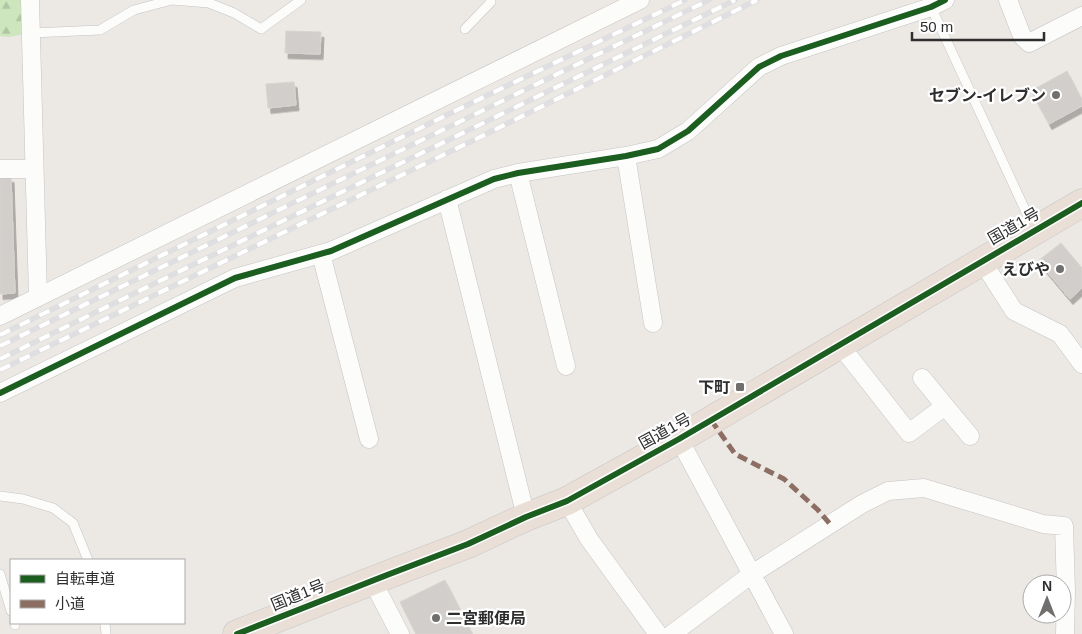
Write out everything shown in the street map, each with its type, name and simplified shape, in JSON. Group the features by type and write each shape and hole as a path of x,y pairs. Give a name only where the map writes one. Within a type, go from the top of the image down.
{"highway":[{"name":"国道1号","path":"241,633 372,580 468,544 567,501 679,439 1082,202"}],"street":[{"path":"30,0 38,297"},
{"path":"0,316 640,0"},
{"path":"1008,0 1022,36 1029,42 1082,16"},
{"path":"0,394 235,278 331,252 494,179 518,173 658,149 688,131 759,67 781,56 938,3"},
{"path":"626,156 653,323"},
{"path":"0,169 34,169"},
{"path":"518,173 566,366"},
{"path":"447,199 526,518"},
{"path":"321,254 369,439"},
{"path":"982,260 1014,312 1060,334 1082,364"},
{"path":"840,345 909,433 945,406"},
{"path":"922,378 970,436"},
{"path":"679,439 784,634"},
{"path":"672,634 752,574 862,504 888,491 924,488 1043,524 1064,526 1074,591 1065,634"},
{"path":"567,501 589,539 658,634"},
{"path":"372,580 400,634"}],"lane":[{"path":"31,33 100,30 134,10 172,0 209,3 234,13 261,29 301,0"},
{"path":"465,29 490,0"},
{"path":"938,3 1035,231"},
{"path":"0,496 23,499 53,508 73,523 88,559"},
{"path":"0,574 10,608"}],"green space":[{"path":"0,0 31,0 31,33 8,37 0,36"}],"building":[{"path":"286,31 321,32 320,54 285,53"},
{"name":"セブン-イレブン","path":"1067,71 1082,100 1082,106 1049,124 1031,91"},
{"path":"294,82 296,105 268,108 266,84"},
{"path":"0,177 11,177 15,293 0,294"},
{"path":"1061,243 1082,268 1082,288 1070,299 1038,261"},
{"name":"二宮郵便局","path":"445,580 472,634 416,634 400,602"}],"railway":[{"path":"0,335 685,0"},
{"path":"0,346 709,0"},
{"path":"0,359 735,0"},
{"path":"0,370 474,140 757,0"}],"marked path":[{"path":"711,420 735,454 784,479 818,510 830,524"}],"cycle path":[{"path":"0,393 235,278 331,251 494,179 518,173 658,149 688,131 759,67 781,56 931,7 945,0"},
{"path":"237,634 468,544 526,517 567,501 679,439 1082,203"}],"place":[{"name":"セブン-イレブン","path":"1056,95"},
{"name":"えびや","path":"1060,269"},
{"name":"下町","path":"740,387"},
{"name":"二宮郵便局","path":"436,618"}]}
